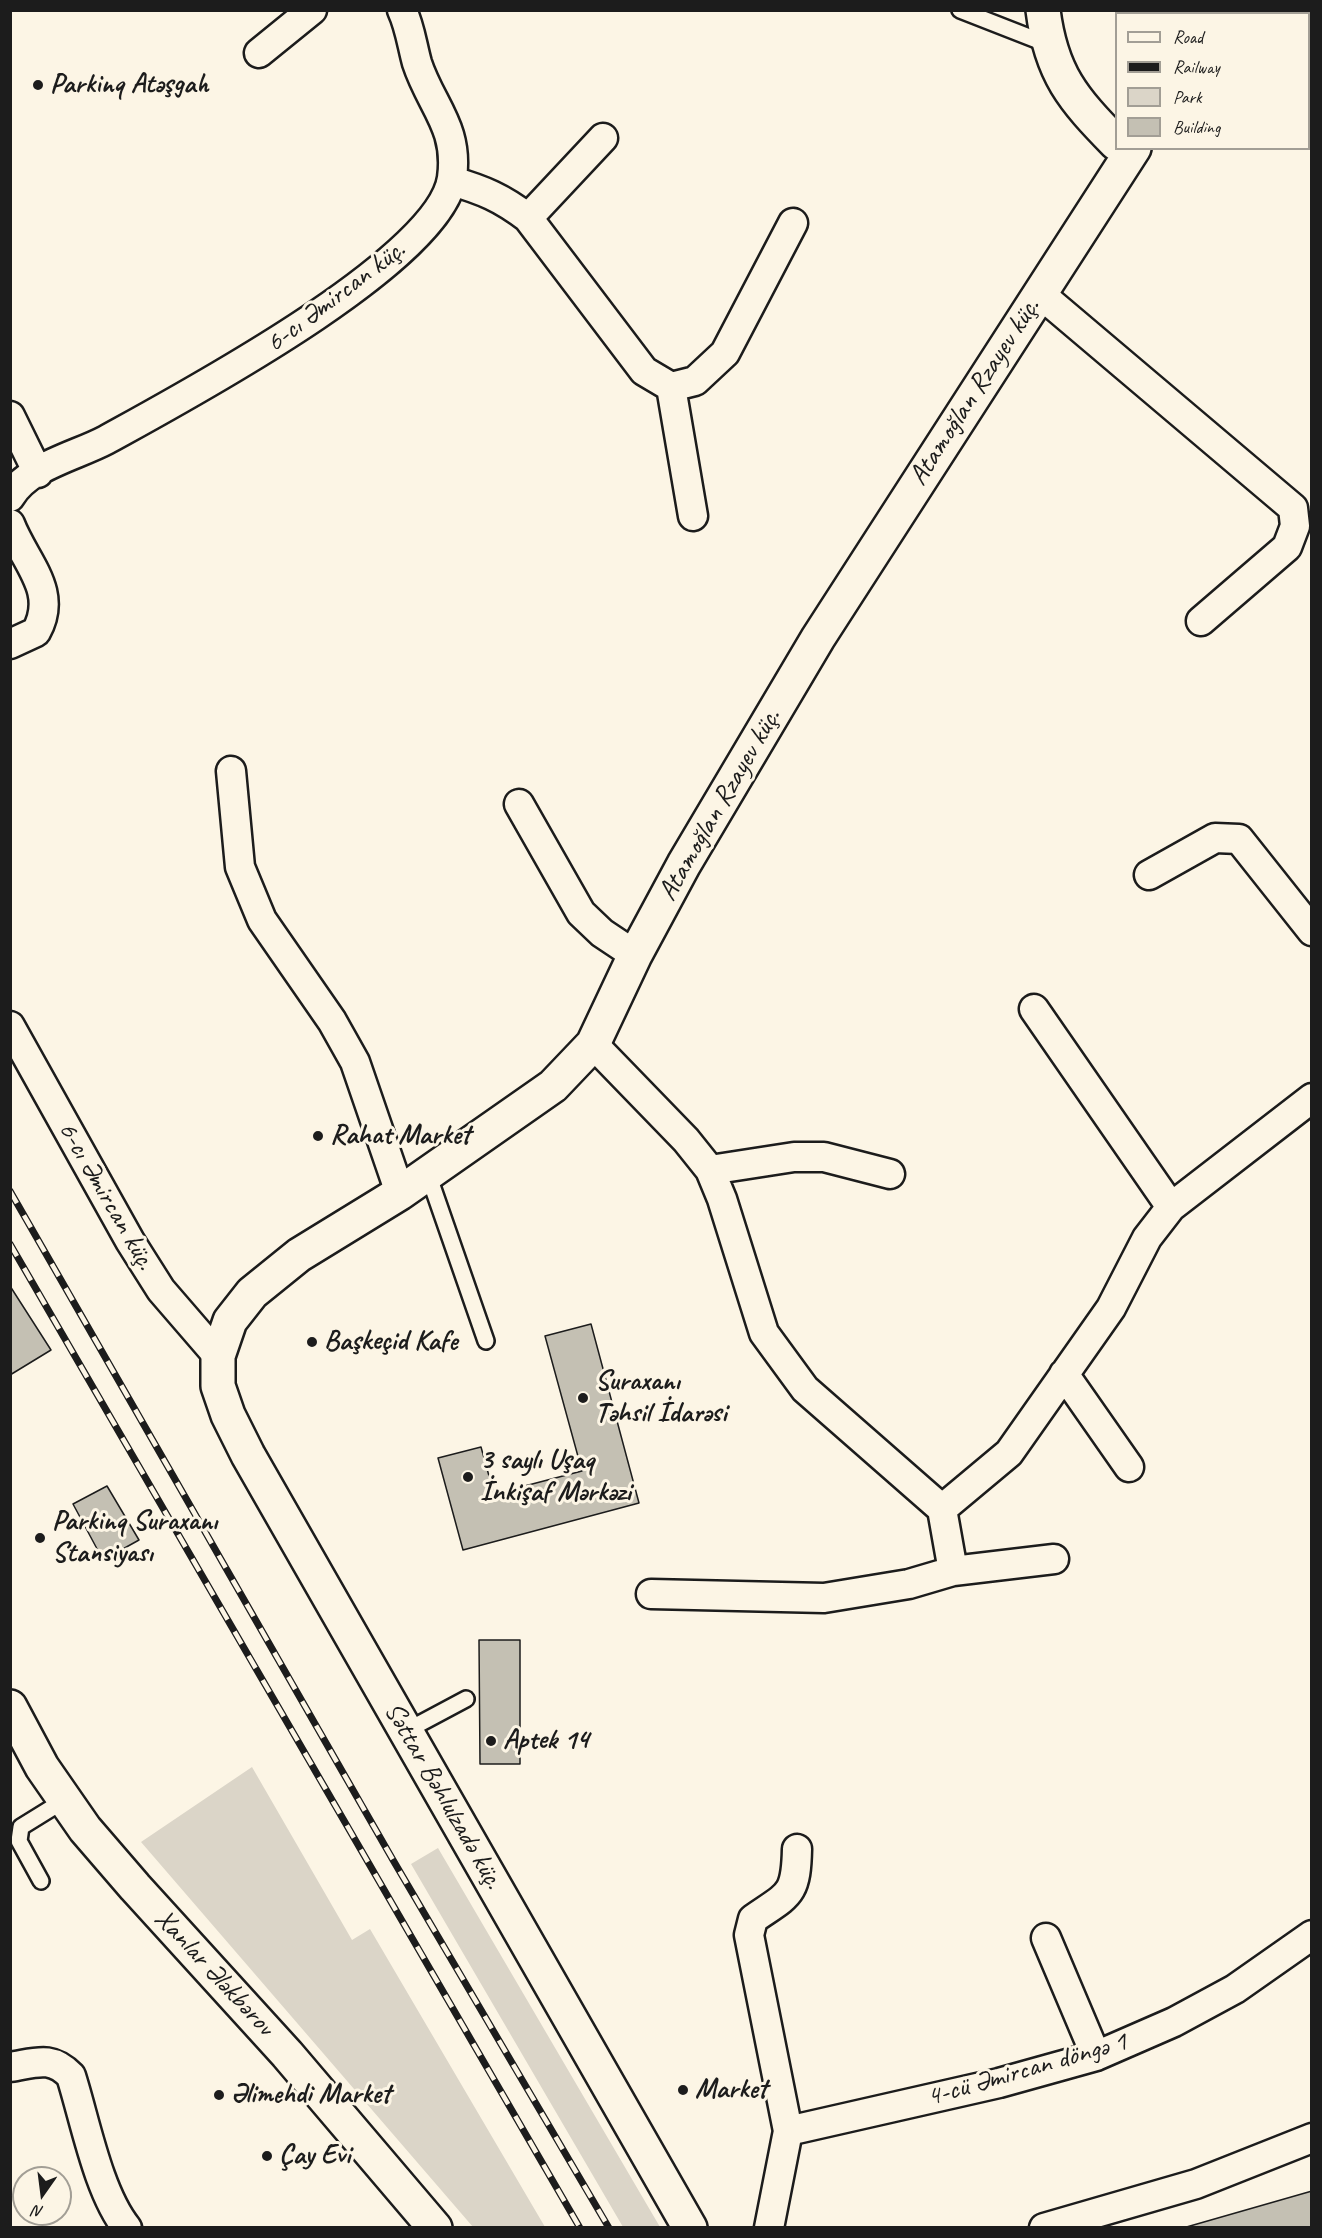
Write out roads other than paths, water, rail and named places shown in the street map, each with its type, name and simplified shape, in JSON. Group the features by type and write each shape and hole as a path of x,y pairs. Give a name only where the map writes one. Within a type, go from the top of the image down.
{"main road":[{"name":"Atamoğlan Rzayev küç.","path":"1043,10 1047,44 1058,69 1081,107 1115,139"},
{"name":"Atamoğlan Rzayev küç.","path":"218,1356 230,1321 252,1293 299,1255 429,1174 553,1086 593,1044 635,955 684,864 818,638 1038,293 1124,150"},
{"name":"Səttar Bəhlulzadə küç.","path":"218,1356 218,1386 228,1415 248,1455 690,2228"},
{"name":"Xanlar Ələkbərov","path":"10,1707 63,1801 135,1887 287,2054 435,2228"}],"street":[{"path":"260,53 312,10"},
{"name":"6-cı Əmircan küç.","path":"11,497 18,486 38,472 103,441 264,352 370,275 418,235 440,206 452,181 453,159 449,128 423,76 402,10"},
{"path":"528,218 603,138"},
{"path":"452,181 483,190 505,200 528,218 644,371 671,387 695,381 725,353 793,223"},
{"path":"1038,293 1241,467 1293,508 1295,526 1287,547 1201,621"},
{"path":"671,387 693,516"},
{"path":"10,416 38,472"},
{"path":"10,524 43,591 46,607 44,618 36,632 10,644"},
{"path":"231,771 240,867 262,920 332,1021 355,1062 400,1193"},
{"path":"519,804 581,913 602,933 635,955"},
{"path":"1149,875 1215,838 1239,839 1311,932"},
{"path":"1034,1009 1171,1207"},
{"name":"6-cı Əmircan küç.","path":"10,1026 130,1241 160,1290 218,1356"},
{"path":"593,1044 686,1140 710,1170 722,1199 764,1334 805,1389 942,1509 953,1571"},
{"path":"942,1509 1009,1453 1110,1308 1147,1238 1171,1207 1311,1098"},
{"path":"710,1170 804,1157 824,1157 890,1174"},
{"path":"1064,1374 1129,1467"},
{"path":"651,1594 824,1598 909,1584 953,1571 1054,1559"},
{"path":"769,2228 788,2131 749,1935 753,1919 791,1892 796,1876 797,1850"},
{"name":"4-cü Əmircan döngə 1","path":"788,2131 999,2083 1096,2056 1174,2022 1235,1989 1311,1935"},
{"path":"1046,1938 1096,2056"},
{"path":"10,2067 45,2061 60,2064 71,2076 107,2194 116,2214 127,2228"},
{"path":"1044,2228 1196,2184 1311,2138"}],"lane":[{"path":"960,10 1047,44"},
{"path":"429,1174 486,1341"},
{"path":"406,1731 466,1699"},
{"path":"41,1881 19,1841 21,1827 63,1801"}],"railway":[{"path":"10,1191 393,1860 609,2228"},
{"path":"10,1244 580,2228"}],"place":[{"name":"Parkinq Atəşgah","path":"38,85"},
{"name":"Rahat Market","path":"318,1136"},
{"name":"Başkeçid Kafe","path":"312,1342"},
{"name":"Suraxanı Təhsil İdarəsi","path":"583,1398"},
{"name":"3 saylı Uşaq İnkişaf Mərkəzi","path":"468,1477"},
{"name":"Parkinq Suraxanı Stansiyası","path":"40,1538"},
{"name":"Aptek 14","path":"491,1741"},
{"name":"Market","path":"683,2090"},
{"name":"Əlimehdi Market","path":"219,2095"},
{"name":"Çay Evi","path":"267,2156"}]}
